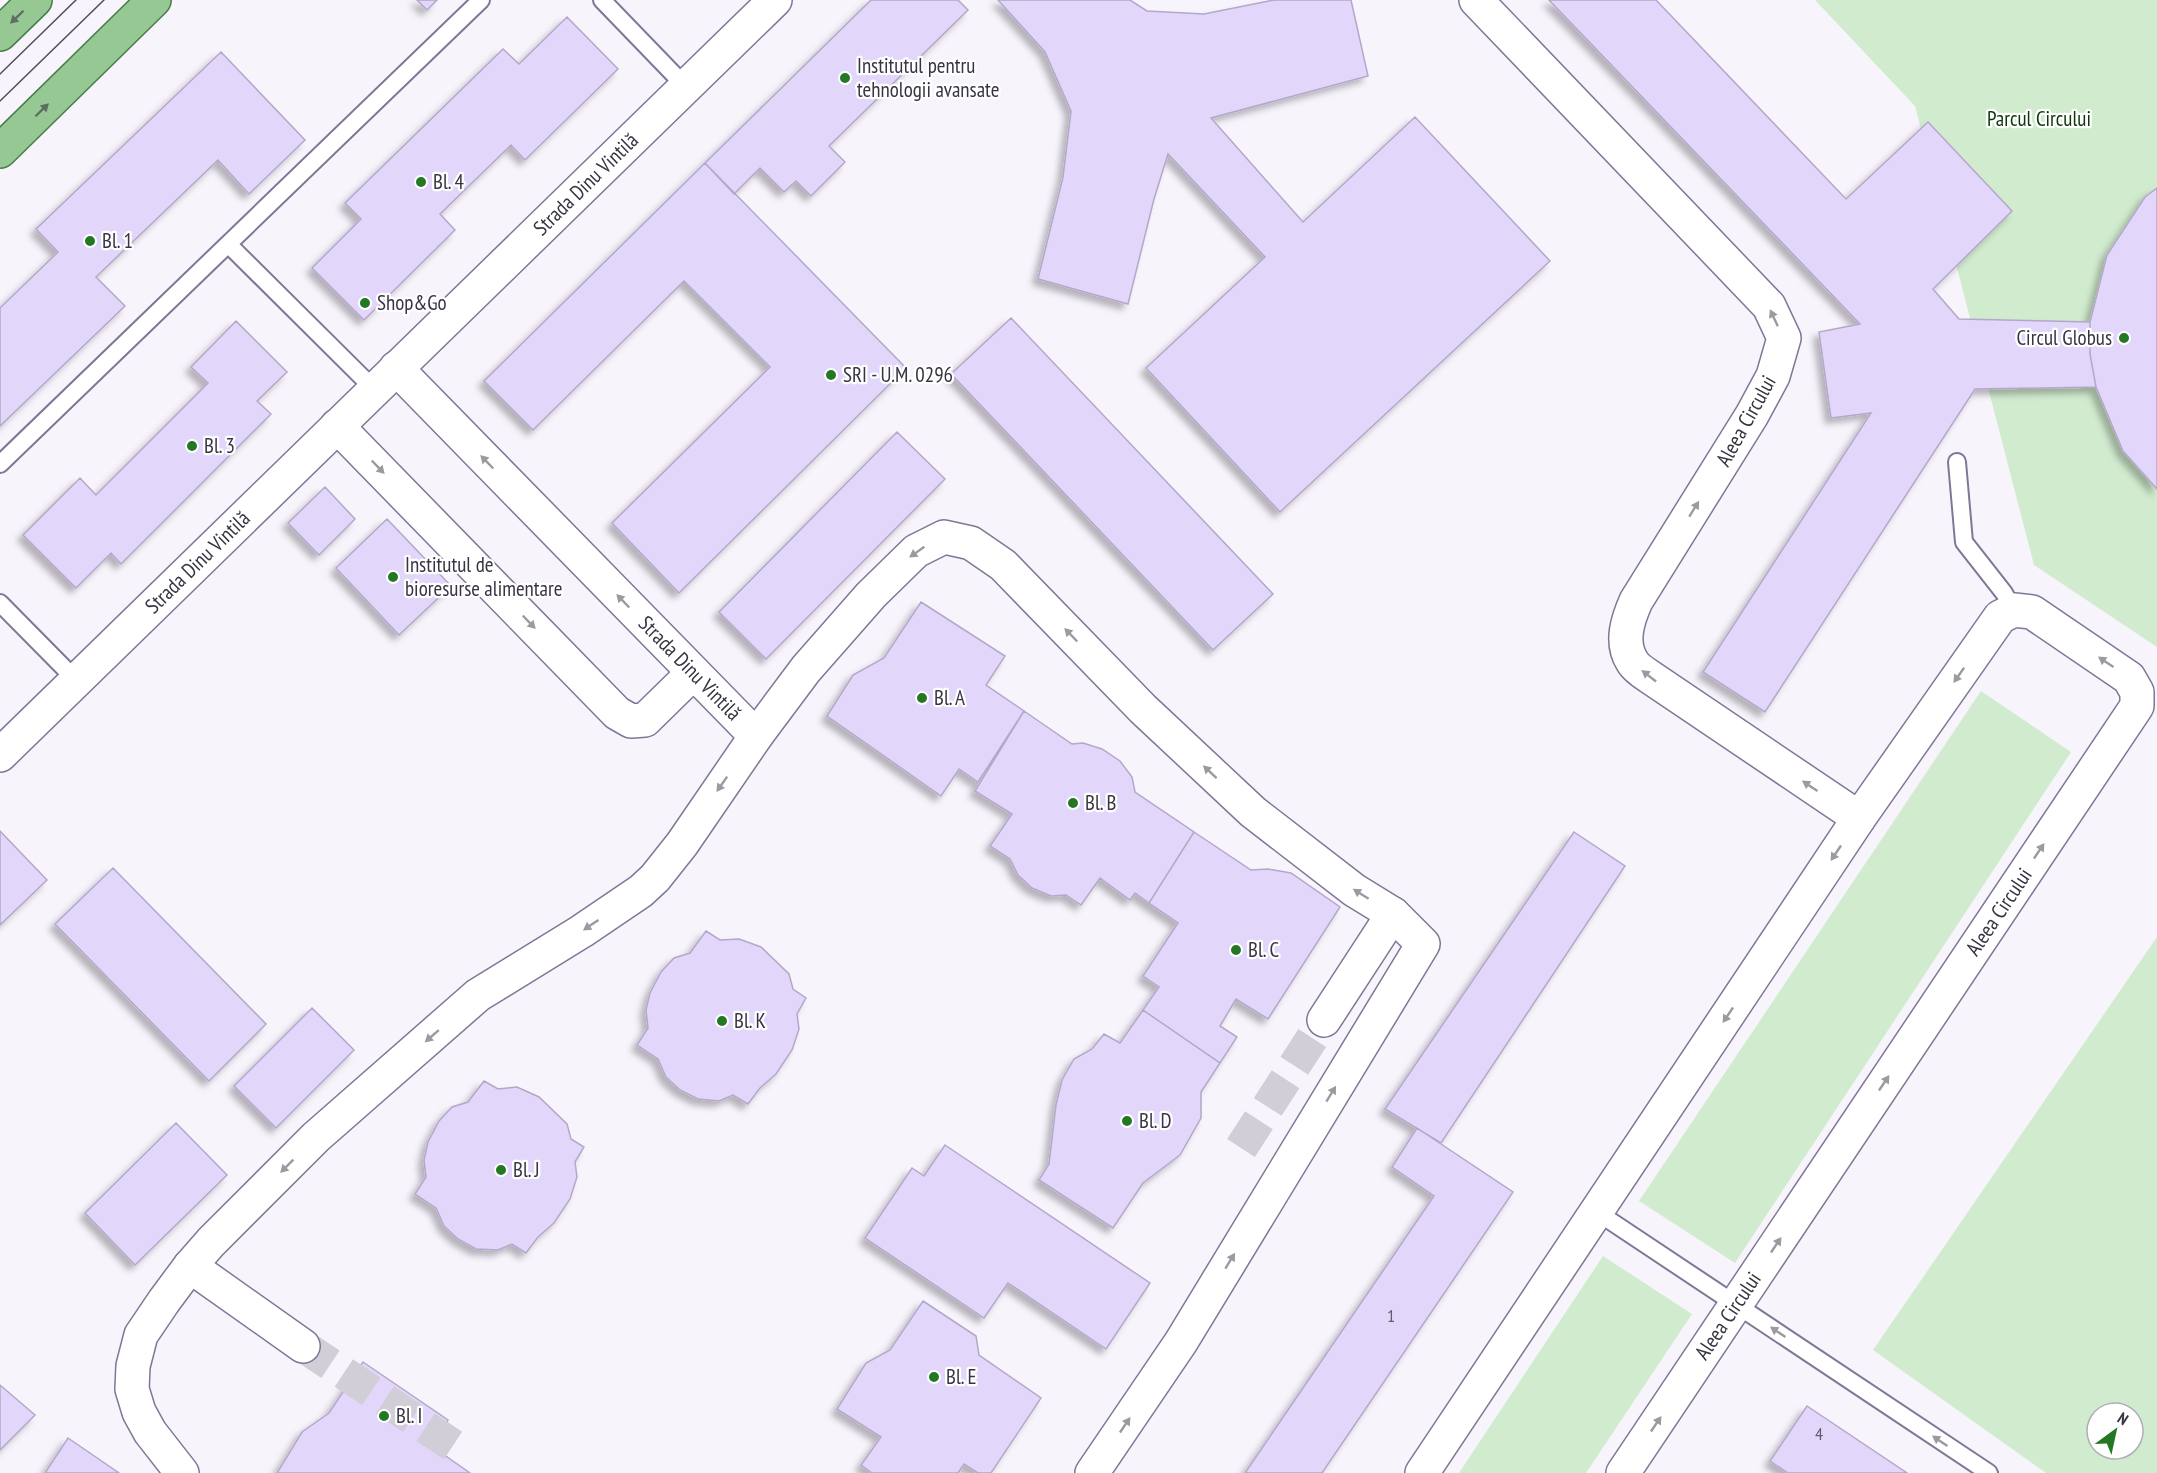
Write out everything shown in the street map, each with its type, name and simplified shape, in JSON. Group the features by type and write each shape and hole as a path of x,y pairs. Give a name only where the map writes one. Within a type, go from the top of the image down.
{"main road":[{"path":"0,34 35,0"},
{"path":"0,151 154,0"}],"street":[{"name":"Strada Dinu Vintilă","path":"0,755 775,0"},
{"name":"Aleea Circului","path":"1476,0 1769,306 1784,338 1773,376 1752,415 1636,601 1627,622 1626,644 1632,662 1650,677 1859,818"},
{"name":"Strada Dinu Vintilă","path":"385,379 756,736"},
{"path":"337,426 617,713 631,721 645,720 693,673"},
{"path":"182,1473 150,1432 132,1389 133,1366 141,1335 190,1266 316,1137 478,995 582,931 655,878 682,844 756,736 806,669 871,595 916,550 944,537 971,543 1003,565 1143,709 1253,812 1354,890 1394,914 1423,944 1181,1342 1092,1473"},
{"name":"Aleea Circului","path":"1623,1473 2137,706 2137,692 2129,678 2032,612 2014,610"},
{"path":"1422,1473 1859,818 2000,617 2014,610"},
{"path":"1323,1020 1394,914"},
{"path":"190,1266 303,1346"}],"lane":[{"path":"0,464 481,0"},
{"path":"602,0 687,88"},
{"path":"228,244 385,379"},
{"path":"1957,462 1964,542 2004,593 2014,610"},
{"path":"0,603 76,680"},
{"path":"1596,1212 1989,1473"}],"green space":[{"name":"Parcul Circului","path":"1815,0 2157,0 2157,647 2034,565 1915,106"},
{"path":"1981,691 2071,752 1735,1263 1639,1201"},
{"path":"2157,937 2157,1473 2046,1473 1873,1350"},
{"path":"1603,1256 1692,1314 1586,1473 1459,1473"}],"building":[{"path":"417,0 437,0 427,10"},
{"name":"Institutul pentru tehnologii avansate","path":"871,0 958,0 968,10 829,146 845,162 811,196 796,181 784,192 760,168 734,194 705,163"},
{"path":"998,0 1130,0 1147,11 1204,14 1274,0 1351,0 1368,76 1211,118 1303,222 1415,117 1550,261 1280,512 1146,368 1265,257 1168,154 1154,199 1128,304 1038,279 1063,177 1071,111 1045,52"},
{"path":"1549,0 1656,0 1846,199 1928,122 2012,211 1933,289 1959,319 2090,322 2090,354 2096,387 1975,389 1765,712 1703,672 1871,413 1831,418 1819,332 1860,324"},
{"name":"Bl. 4","path":"567,17 618,69 525,160 511,145 440,214 455,230 364,320 312,268 361,219 345,203 503,49 519,64"},
{"name":"Bl. 1","path":"221,52 305,140 249,194 218,160 96,277 125,306 0,426 0,308 58,252 36,229"},
{"name":"SRI - U.M. 0296","path":"705,163 906,368 679,593 612,523 770,367 684,281 533,430 484,381"},
{"name":"Circul Globus","path":"2157,188 2157,489 2123,451 2096,387 2090,354 2090,322 2107,255 2145,197"},
{"path":"1011,318 1273,594 1213,650 951,374"},
{"name":"Bl. 3","path":"236,321 287,372 257,401 271,414 121,564 111,553 76,588 23,535 80,478 96,495 208,383 191,367"},
{"path":"897,432 945,479 766,659 719,612"},
{"path":"325,487 355,519 319,555 288,523"},
{"name":"Institutul de bioresurse alimentare","path":"387,519 451,586 399,635 336,568"},
{"name":"Bl. A","path":"921,602 1005,656 986,685 1024,711 978,782 959,769 941,796 827,716 853,675 884,658"},
{"name":"Bl. B","path":"1024,711 1072,744 1083,743 1102,749 1120,761 1132,777 1135,792 1194,832 1149,903 1135,893 1130,900 1100,878 1081,905 1066,895 1051,896 1032,888 1018,875 1010,859 990,846 1012,814 975,791"},
{"path":"0,831 47,880 0,925"},
{"name":"Bl. C","path":"1194,832 1251,870 1268,869 1291,873 1340,907 1268,1019 1236,999 1220,1026 1237,1037 1220,1063 1143,1010 1159,987 1143,976 1178,923 1149,903"},
{"path":"1574,832 1625,866 1441,1143 1385,1109"},
{"path":"113,868 266,1024 209,1081 55,924"},
{"name":"Bl. K","path":"706,931 720,940 739,939 761,947 789,974 793,989 806,998 797,1014 799,1029 792,1050 776,1074 760,1088 748,1104 733,1095 719,1101 698,1099 680,1090 666,1077 658,1059 637,1045 648,1028 646,1010 650,993 661,972 674,958 690,953"},
{"path":"312,1008 354,1050 276,1128 234,1086"},
{"name":"Bl. D","path":"1143,1010 1220,1063 1201,1092 1201,1118 1180,1155 1143,1183 1113,1228 1039,1180 1049,1164 1056,1105 1062,1080 1074,1059 1092,1049 1104,1034 1120,1043"},
{"name":"Bl. J","path":"484,1081 498,1089 517,1087 539,1097 567,1124 571,1139 584,1147 575,1162 577,1177 570,1199 554,1223 538,1237 526,1253 512,1244 498,1250 476,1249 458,1239 444,1226 436,1208 415,1194 426,1177 424,1160 428,1142 439,1121 452,1107 468,1102"},
{"path":"176,1123 227,1175 135,1265 85,1213"},
{"path":"1417,1128 1513,1192 1322,1473 1245,1473 1434,1196 1392,1167"},
{"path":"945,1145 1150,1283 1106,1349 1008,1283 984,1318 865,1238 912,1168 924,1176"},
{"name":"Bl. E","path":"923,1301 976,1336 979,1355 1041,1398 991,1473 978,1473 964,1464 958,1473 872,1473 861,1465 881,1437 837,1409 866,1363 890,1350"},
{"name":"Bl. I","path":"363,1362 448,1420 433,1447 470,1473 277,1473 302,1432 329,1413"},
{"path":"0,1385 35,1415 0,1450"},
{"path":"1807,1406 1907,1473 1788,1473 1770,1461"},
{"path":"68,1438 119,1473 45,1473"}],"tunnel":[{"path":"1241,1148 1324,1020"},
{"path":"303,1346 460,1450"}],"tram line":[{"path":"0,74 76,0"},
{"path":"0,101 104,0"}],"place":[{"name":"Institutul pentru tehnologii avansate","path":"845,78"},
{"name":"Bl. 4","path":"421,182"},
{"name":"Bl. 1","path":"90,241"},
{"name":"Shop&Go","path":"365,303"},
{"name":"Circul Globus","path":"2124,338"},
{"name":"SRI - U.M. 0296","path":"831,375"},
{"name":"Bl. 3","path":"192,446"},
{"name":"Institutul de bioresurse alimentare","path":"393,577"},
{"name":"Bl. A","path":"922,698"},
{"name":"Bl. B","path":"1073,803"},
{"name":"Bl. C","path":"1236,950"},
{"name":"Bl. K","path":"722,1021"},
{"name":"Bl. D","path":"1127,1121"},
{"name":"Bl. J","path":"501,1170"},
{"name":"Bl. E","path":"934,1377"},
{"name":"Bl. I","path":"384,1416"}]}
